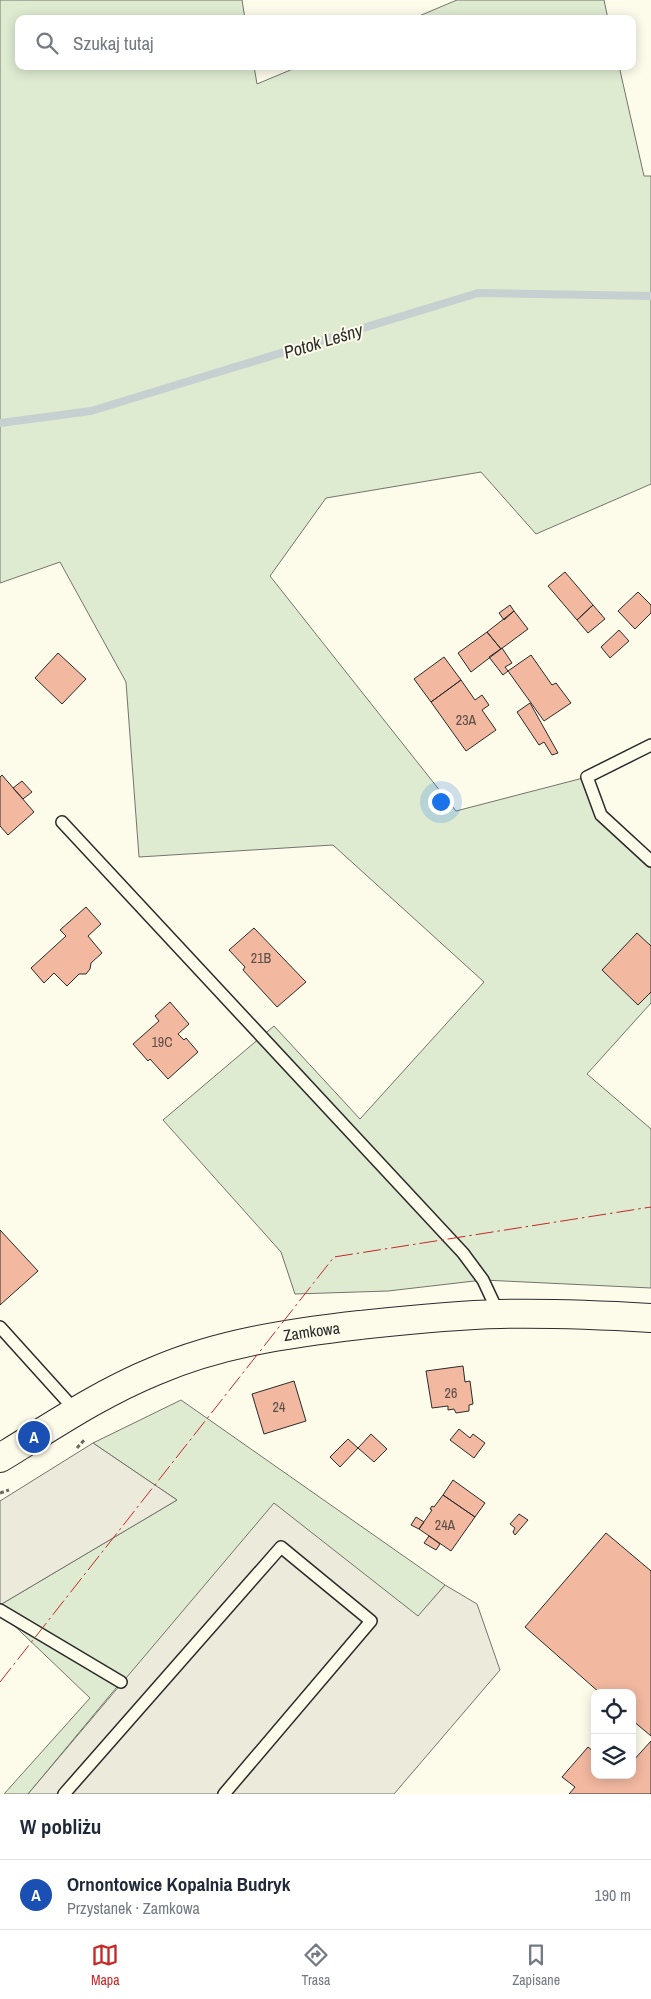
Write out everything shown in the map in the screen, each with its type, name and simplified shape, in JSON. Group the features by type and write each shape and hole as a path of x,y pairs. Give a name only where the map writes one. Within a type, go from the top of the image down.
{"street":[{"name":"Zamkowa","path":"0,1458 76,1410 156,1370 228,1346 294,1333 499,1314 570,1314 651,1318"}],"lane":[{"path":"651,745 587,778 601,815 651,861"},
{"path":"62,822 464,1253 483,1280 499,1314"},
{"path":"0,1327 76,1410"},
{"path":"64,1794 281,1547 371,1622 224,1794"},
{"path":"0,1610 121,1682"}],"path":[{"path":"77,1448 91,1434"},
{"path":"0,1493 9,1490"}],"green space":[{"path":"0,0 242,0 244,15 15,15 15,70 255,70 257,84 290,70 620,70 644,176 651,176 651,484 536,534 481,472 326,498 270,576 456,811 587,777 601,815 651,854 651,1003 587,1074 651,1129 651,1288 483,1280 388,1291 295,1294 281,1252 163,1120 274,1026 360,1119 484,982 333,845 139,857 126,682 60,562 0,583"},
{"path":"457,0 604,0 607,15 421,15"},
{"path":"181,1400 445,1585 418,1617 121,1682 28,1794 4,1794 90,1698 0,1612 0,1605 177,1500 93,1443"}],"shaded area":[{"path":"93,1443 177,1500 0,1605 0,1501"},
{"path":"274,1503 418,1616 445,1585 477,1604 500,1670 394,1794 28,1794"}],"building":[{"path":"565,572 593,605 577,620 548,586"},
{"path":"638,592 651,605 651,613 635,629 618,611"},
{"path":"510,605 514,611 504,620 499,613"},
{"path":"593,605 605,619 588,633 577,620"},
{"path":"514,611 528,629 501,649 487,632"},
{"path":"619,630 629,641 610,658 601,647"},
{"path":"487,632 501,649 471,672 458,653"},
{"path":"502,648 512,663 505,667 508,671 503,675 489,657"},
{"path":"58,653 86,679 62,704 35,678"},
{"path":"531,655 552,685 556,683 571,703 544,721 508,671"},
{"path":"444,657 461,680 431,702 414,679"},
{"path":"461,680 475,700 482,695 489,705 482,710 496,730 466,751 431,702"},
{"path":"530,703 558,753 552,755 544,742 539,745 517,712"},
{"path":"2,775 34,812 8,835 0,826 0,777"},
{"path":"22,781 32,792 23,799 13,788"},
{"path":"86,907 101,924 88,936 102,953 91,963 90,969 86,974 79,974 67,986 54,973 44,983 31,968 66,936 60,930"},
{"path":"254,928 306,982 277,1007 243,970 245,967 229,950"},
{"path":"637,933 651,946 651,992 638,1005 602,970"},
{"path":"170,1002 189,1024 178,1034 184,1040 186,1038 198,1052 168,1079 133,1044 159,1021 155,1016"},
{"path":"0,1230 38,1271 0,1305"},
{"path":"463,1366 465,1382 470,1381 473,1404 469,1405 469,1411 456,1413 454,1409 448,1410 448,1406 432,1408 426,1371"},
{"path":"294,1381 306,1421 264,1434 252,1394"},
{"path":"459,1429 470,1438 473,1434 485,1443 474,1458 450,1440"},
{"path":"371,1434 387,1449 374,1462 358,1448"},
{"path":"348,1439 358,1448 340,1467 330,1457"},
{"path":"453,1480 485,1503 475,1517 443,1495"},
{"path":"443,1495 475,1517 451,1551 419,1529 432,1510 430,1509 432,1506 434,1507"},
{"path":"519,1514 528,1520 515,1535 513,1532 515,1528 510,1524"},
{"path":"416,1517 424,1522 419,1529 411,1525"},
{"path":"606,1533 651,1571 651,1736 636,1723 636,1689 595,1689 525,1627"},
{"path":"429,1536 440,1544 436,1550 424,1543"},
{"path":"651,1741 651,1794 569,1794 575,1787 562,1777 588,1747 591,1750 591,1779 636,1779 636,1758"}],"waterway":[{"name":"Potok Leśny","path":"0,423 91,411 478,293 651,296"}],"power":[{"path":"0,1682 334,1257 651,1207"}],"place":[{"name":"Ornontowice Kopalnia Budryk","path":"34,1437"}]}
